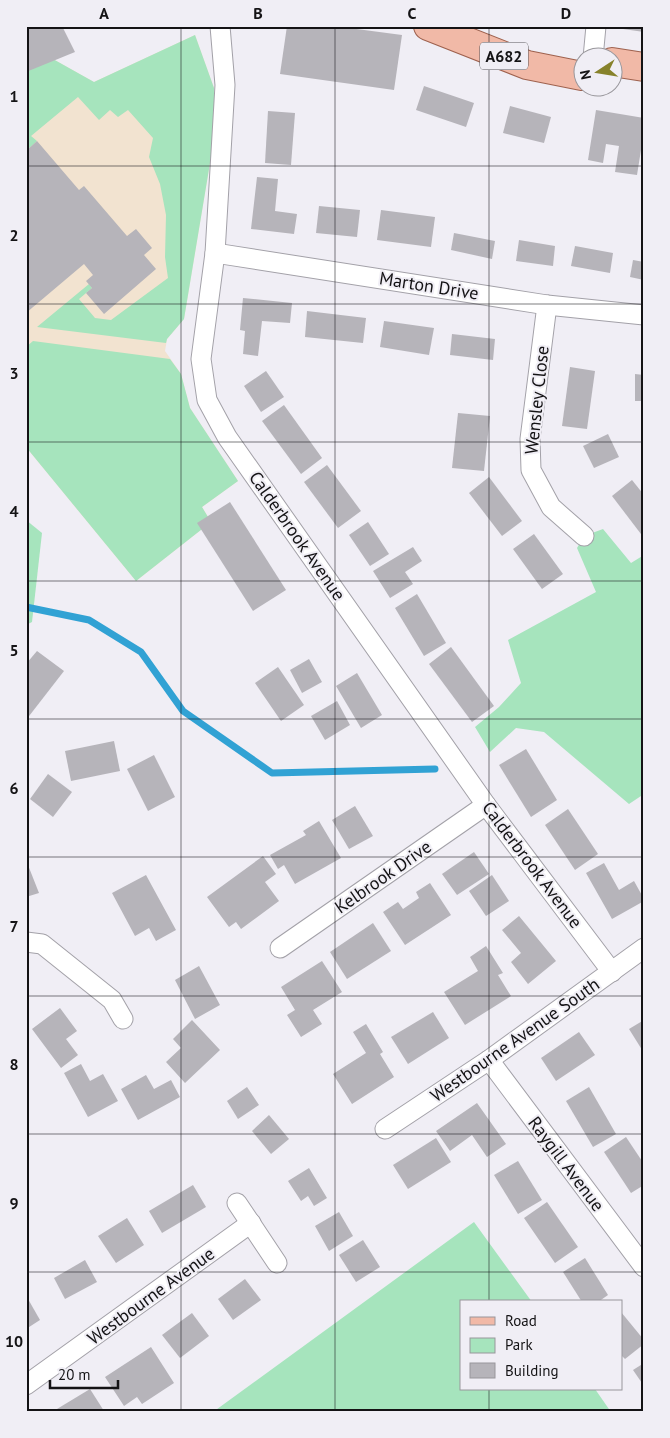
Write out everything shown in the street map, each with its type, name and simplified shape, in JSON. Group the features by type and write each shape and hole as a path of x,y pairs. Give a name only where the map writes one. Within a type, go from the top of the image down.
{"main road":[{"name":"A682","path":"428,26 527,65 572,74"},
{"name":"A682","path":"475,26 537,50 572,56"},
{"path":"622,64 644,67"},
{"path":"622,83 644,86"}],"street":[{"name":"Calderbrook Avenue","path":"220,26 226,84 215,253 201,359 207,400 227,437 486,805 612,972"},
{"path":"594,48 596,26"},
{"name":"Marton Drive","path":"215,253 547,305 644,316"},
{"name":"Wensley Close","path":"547,305 530,439 530,470 551,507 584,536"},
{"name":"Kelbrook Drive","path":"280,948 486,805"},
{"path":"26,942 42,944 112,1000 123,1019"},
{"name":"Westbourne Avenue South","path":"385,1130 489,1060 644,948"},
{"name":"Raygill Avenue","path":"489,1060 644,1267"},
{"path":"237,1203 277,1262"},
{"name":"Westbourne Avenue","path":"26,1385 251,1223"}],"shaded area":[{"path":"195,35 214,88 214,139 184,319 167,339 165,351 181,374 190,408 238,481 202,507 211,522 136,581 26,447 26,70 44,54 94,82"}],"green space":[{"path":"195,35 214,88 214,139 184,319 167,339 166,343 37,327 89,284 92,288 79,299 95,318 111,320 168,278 165,257 166,215 160,184 149,157 153,138 128,110 118,117 110,110 99,120 78,97 31,136 37,141 26,151 26,70 44,54 94,82"},
{"path":"33,341 170,359 181,374 190,408 238,481 202,507 211,522 136,581 26,447 26,347"},
{"path":"26,520 42,533 32,622 26,625"},
{"path":"603,529 631,563 644,555 644,794 629,804 544,732 516,728 490,752 475,727 499,707 521,683 508,640 596,592 577,548 584,536"},
{"path":"474,1222 531,1300 460,1300 460,1390 596,1390 611,1412 213,1412"}],"building":[{"path":"32,26 62,26 75,52 26,72 26,29"},
{"path":"287,26 334,26 402,35 394,90 280,74"},
{"path":"616,26 644,26 644,32 616,28"},
{"path":"424,86 474,103 466,127 416,110"},
{"path":"510,106 551,117 544,143 503,133"},
{"path":"596,110 644,118 644,151 641,150 637,175 615,172 619,146 606,144 603,163 588,160"},
{"path":"268,111 295,113 291,165 265,163"},
{"path":"37,141 79,190 84,186 127,236 136,229 152,248 144,255 156,269 104,314 86,293 92,288 86,281 93,275 84,264 26,313 26,151"},
{"path":"257,177 278,179 275,211 297,214 294,234 251,229"},
{"path":"319,206 360,210 357,237 316,233"},
{"path":"381,210 435,217 431,247 377,240"},
{"path":"454,233 495,241 492,259 451,250"},
{"path":"519,240 555,246 553,266 516,261"},
{"path":"575,246 613,253 610,273 571,266"},
{"path":"633,260 644,262 644,280 630,277"},
{"path":"243,298 292,303 290,323 262,321 258,356 243,354 245,331 240,330"},
{"path":"307,311 366,318 363,343 305,337"},
{"path":"384,321 434,328 429,355 380,347"},
{"path":"452,334 495,339 493,360 450,355"},
{"path":"570,367 595,371 587,429 562,426"},
{"path":"266,371 284,397 261,412 244,386"},
{"path":"635,374 644,375 644,401 635,401"},
{"path":"284,405 322,458 301,474 262,421"},
{"path":"458,413 490,416 484,471 452,468"},
{"path":"608,434 619,457 594,468 583,446"},
{"path":"327,465 361,511 338,528 304,482"},
{"path":"489,477 522,521 502,536 469,493"},
{"path":"632,480 644,495 644,538 612,496"},
{"path":"230,502 286,590 253,611 197,523"},
{"path":"368,522 389,554 370,566 349,535"},
{"path":"534,534 563,574 542,589 513,549"},
{"path":"413,547 422,561 405,572 413,584 390,598 373,571"},
{"path":"417,594 446,643 424,656 395,608"},
{"path":"451,647 494,706 472,722 429,664"},
{"path":"37,651 64,671 26,720 26,664"},
{"path":"309,659 322,682 302,693 290,670"},
{"path":"278,667 304,705 281,721 255,683"},
{"path":"357,673 382,715 361,728 336,686"},
{"path":"337,701 350,725 325,740 311,716"},
{"path":"114,741 120,771 71,781 65,751"},
{"path":"526,749 557,800 531,817 499,765"},
{"path":"154,755 175,797 148,811 127,769"},
{"path":"48,774 72,792 53,817 30,799"},
{"path":"355,806 373,836 349,849 332,820"},
{"path":"568,809 598,854 575,870 545,825"},
{"path":"319,821 341,858 295,884 284,865 278,869 270,855 306,835 303,831"},
{"path":"474,852 489,874 457,895 442,874"},
{"path":"263,856 276,874 265,882 279,901 241,929 236,922 229,927 207,897"},
{"path":"26,860 39,893 26,897"},
{"path":"604,863 619,890 634,881 644,899 644,901 612,919 586,873"},
{"path":"146,875 176,930 156,941 149,928 135,936 112,893"},
{"path":"492,875 509,901 486,916 469,891"},
{"path":"430,883 451,915 405,945 383,912 398,902 403,909 419,898 416,892"},
{"path":"519,916 556,961 528,984 511,962 521,953 502,930"},
{"path":"373,923 391,951 347,979 330,952"},
{"path":"486,946 503,973 498,975 511,996 465,1025 444,992 478,971 470,957"},
{"path":"322,961 342,992 313,1010 322,1024 301,1037 287,1015 295,1010 281,987"},
{"path":"199,966 220,1005 195,1019 175,980"},
{"path":"60,1008 77,1031 66,1039 78,1055 61,1068 32,1029"},
{"path":"433,1012 449,1038 408,1064 391,1037"},
{"path":"192,1020 220,1050 185,1083 166,1062 181,1048 173,1039"},
{"path":"644,1020 644,1053 629,1029"},
{"path":"366,1024 383,1052 380,1054 394,1077 352,1104 333,1074 366,1053 353,1032"},
{"path":"579,1032 595,1055 556,1081 541,1058"},
{"path":"81,1064 90,1081 103,1074 118,1101 88,1117 64,1073"},
{"path":"146,1075 154,1089 171,1080 180,1097 138,1120 121,1089"},
{"path":"247,1087 259,1105 238,1119 227,1101"},
{"path":"589,1087 616,1134 593,1147 566,1101"},
{"path":"477,1103 506,1144 487,1157 472,1135 450,1151 436,1131"},
{"path":"269,1115 289,1139 271,1154 252,1131"},
{"path":"626,1137 644,1164 644,1185 631,1193 604,1152"},
{"path":"436,1138 451,1162 408,1189 393,1165"},
{"path":"518,1161 542,1200 518,1214 494,1175"},
{"path":"309,1168 327,1198 314,1206 308,1196 301,1201 288,1181"},
{"path":"193,1185 206,1207 162,1233 149,1211"},
{"path":"547,1202 578,1247 555,1263 524,1218"},
{"path":"339,1212 353,1236 329,1251 315,1226"},
{"path":"127,1218 144,1245 116,1263 98,1236"},
{"path":"363,1240 380,1267 356,1282 339,1255"},
{"path":"585,1258 608,1295 601,1300 581,1300 563,1272"},
{"path":"85,1260 97,1282 65,1299 54,1278"},
{"path":"245,1279 261,1300 233,1320 218,1299"},
{"path":"28,1299 40,1320 26,1329 26,1300"},
{"path":"192,1313 209,1336 180,1358 162,1335"},
{"path":"622,1313 644,1340 644,1344 625,1359 622,1356"},
{"path":"151,1347 174,1383 142,1404 137,1397 124,1406 105,1377"},
{"path":"644,1363 644,1386 633,1370"},
{"path":"90,1389 104,1411 52,1412"}],"waterway":[{"path":"26,607 89,620 141,652 183,711 272,773 435,769"}]}
